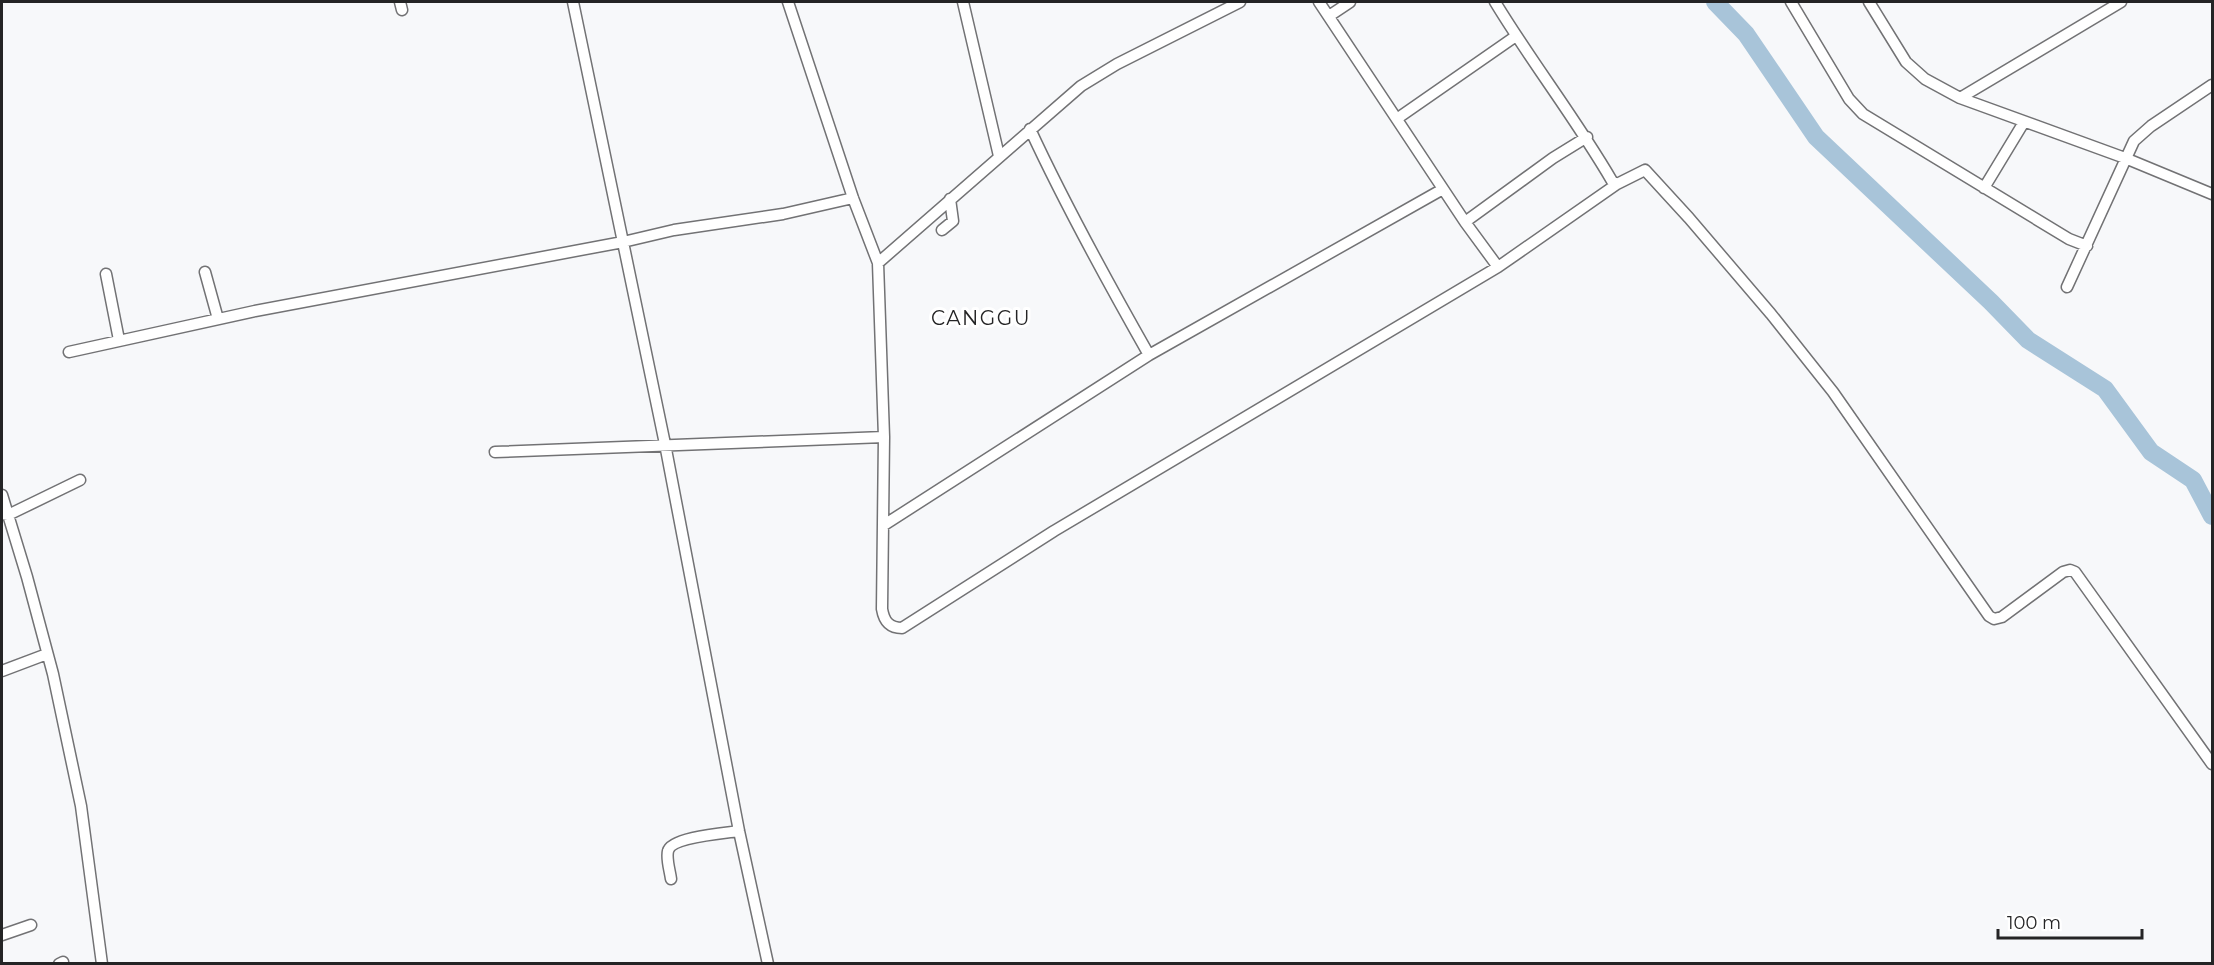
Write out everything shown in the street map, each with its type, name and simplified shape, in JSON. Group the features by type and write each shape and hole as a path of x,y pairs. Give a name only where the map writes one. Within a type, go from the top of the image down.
{"street":[{"path":"573,2 665,444 739,831 768,963"},
{"path":"788,2 853,198 878,263 884,437 882,609 884,618 890,627 902,628 1064,525 1498,267 1617,184 1645,170 1689,218 1833,392 1989,616 1994,619 2002,617 2063,572 2070,570 2075,572 2212,764"},
{"path":"963,2 999,156"},
{"path":"878,263 1081,86 1108,69 1240,2"},
{"path":"1319,2 1465,222 1498,267"},
{"path":"1329,16 1350,2"},
{"path":"1495,2 1587,137 1612,181 1617,184"},
{"path":"1791,2 1849,99 1863,114 2069,239 2087,246"},
{"path":"1871,2 1906,62 1925,79 1960,98 2125,158 2212,194"},
{"path":"1960,98 2121,2"},
{"path":"1398,118 1516,36"},
{"path":"2067,287 2134,141 2142,133 2212,86"},
{"path":"1984,188 2024,122"},
{"path":"1030,129 1049,172 1102,273 1149,355"},
{"path":"1465,222 1553,158 1587,137"},
{"path":"884,525 1149,355 1443,189"},
{"path":"69,352 411,280 623,242 674,230 783,214 853,198"},
{"path":"942,230 953,220 950,199"},
{"path":"205,272 218,319"},
{"path":"106,274 119,340"},
{"path":"495,452 884,437"},
{"path":"5,515 80,480"},
{"path":"2,495 5,515 47,654 85,825 102,963"},
{"path":"2,671 47,654"},
{"path":"671,879 668,853 673,844 682,840 739,831"},
{"path":"2,935 31,925"}],"waterway":[{"path":"1715,2 1746,34 1816,137 1991,302 2028,340 2105,389 2151,452 2193,480 2212,516"}],"district":[{"name":"CANGGU","path":"981,318"}]}
